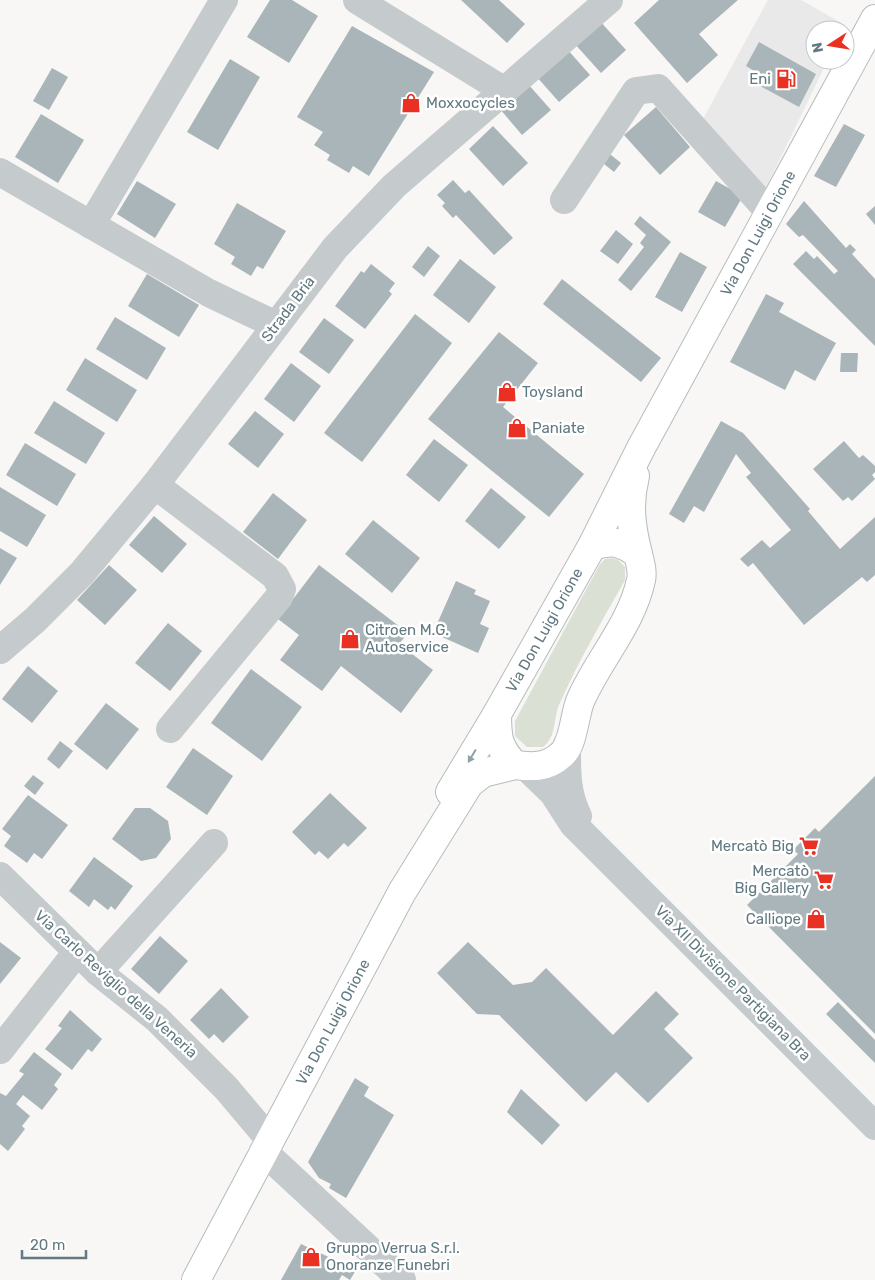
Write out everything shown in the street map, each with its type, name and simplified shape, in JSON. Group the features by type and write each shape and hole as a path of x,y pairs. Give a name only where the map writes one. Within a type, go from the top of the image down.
{"main road":[{"name":"Via Don Luigi Orione","path":"402,892 434,819 497,714 592,546 642,448 875,18"},
{"name":"Via Don Luigi Orione","path":"196,1280 402,892 469,784 483,773 520,766 535,767 550,763 563,754 572,732 575,711 586,687 628,616 641,579 638,554 630,521 630,496 642,448"},
{"path":"592,546 608,542 623,543 638,554"},
{"name":"Via Don Luigi Orione","path":"497,714 497,739 507,757 520,766"}],"street":[{"path":"91,225 224,0"},
{"path":"357,0 505,91"},
{"name":"Strada Bria","path":"0,650 35,620 82,573 156,485 335,248 394,186 609,0"},
{"path":"564,200 636,91 658,88 770,213"},
{"path":"0,172 209,293 276,325"},
{"path":"156,485 275,576 282,589 279,597 170,729"},
{"name":"Via XII Divisione Partigiana Bra","path":"568,744 570,798 591,842"},
{"name":"Via XII Divisione Partigiana Bra","path":"520,766 545,783 573,824 875,1126"},
{"path":"98,972 214,843"},
{"name":"Via Carlo Reviglio della Veneria","path":"1,879 98,972 157,1018 226,1088 266,1145"},
{"path":"0,1050 77,952"},
{"path":"266,1145 402,1280"}],"shaded area":[{"path":"768,0 801,0 836,20 805,20 805,70 823,70 761,198 698,128"},
{"path":"605,559 617,559 625,567 625,580 566,689 557,711 551,738 543,747 527,747 515,736 515,721 600,564"}],"building":[{"path":"270,0 292,0 318,16 289,63 247,37"},
{"path":"461,0 499,0 525,24 507,43"},
{"path":"659,0 738,0 699,34 718,55 687,83 634,23"},
{"path":"599,20 626,50 601,73 574,43"},
{"path":"352,26 434,72 369,176 353,166 349,173 327,160 330,155 314,145 323,132 297,117"},
{"path":"759,42 805,68 805,70 816,74 799,107 751,81 756,72 746,66"},
{"path":"567,49 590,75 559,102 536,76"},
{"path":"230,59 260,77 218,150 187,132"},
{"path":"52,68 68,77 49,110 33,101"},
{"path":"528,84 551,110 522,135 500,109"},
{"path":"656,107 690,147 660,175 624,135"},
{"path":"41,114 84,140 58,183 15,157"},
{"path":"844,124 865,135 836,187 814,176"},
{"path":"493,126 528,163 503,186 469,149"},
{"path":"606,151 621,163 614,172 599,160"},
{"path":"453,180 465,193 469,190 513,238 494,255 456,215 453,218 442,206 445,203 437,195"},
{"path":"137,181 176,204 155,238 117,214"},
{"path":"716,181 743,196 725,227 698,212"},
{"path":"804,201 846,248 850,244 856,250 852,254 875,279 875,346 793,264 806,251 814,259 817,256 834,274 838,271 803,235 799,237 786,224"},
{"path":"237,203 286,231 263,269 257,266 251,276 231,264 235,257 214,244"},
{"path":"875,206 875,225 866,214"},
{"path":"640,216 671,242 631,291 618,280 644,247 640,243 646,235 634,224"},
{"path":"616,230 633,244 618,264 600,251"},
{"path":"428,246 440,256 424,277 412,267"},
{"path":"680,252 707,267 682,312 655,297"},
{"path":"460,259 496,287 469,323 433,295"},
{"path":"371,264 395,283 389,291 392,294 365,329 335,306 361,271 364,273"},
{"path":"147,274 199,305 179,337 128,306"},
{"path":"562,279 661,358 641,382 543,304"},
{"path":"766,294 784,303 779,312 836,343 815,381 795,370 785,390 730,362"},
{"path":"415,314 452,343 362,462 324,433"},
{"path":"115,317 166,348 147,380 96,349"},
{"path":"324,318 354,340 329,374 299,352"},
{"path":"499,332 538,363 503,407 584,474 549,517 428,419"},
{"path":"841,353 858,353 857,372 840,372"},
{"path":"85,358 137,390 117,422 66,390"},
{"path":"291,363 321,386 294,422 264,399"},
{"path":"54,401 105,433 86,464 34,433"},
{"path":"255,411 284,434 258,468 228,444"},
{"path":"721,421 743,433 810,509 808,511 840,549 875,517 875,575 867,582 862,577 804,625 753,563 748,567 740,559 762,540 770,548 791,530 746,477 751,473 736,454 704,512 694,506 684,523 669,514"},
{"path":"434,439 468,465 439,502 406,475"},
{"path":"844,441 859,458 863,455 875,466 875,472 872,475 875,479 852,501 848,497 843,501 813,469"},
{"path":"25,443 76,474 57,506 6,475"},
{"path":"0,487 46,515 27,547 0,531"},
{"path":"491,488 526,517 499,549 465,521"},
{"path":"273,493 307,520 278,559 243,532"},
{"path":"154,516 187,544 162,573 129,545"},
{"path":"373,520 420,558 392,593 345,554"},
{"path":"0,548 17,558 0,585"},
{"path":"109,565 137,590 105,625 77,600"},
{"name":"Citroen M.G. Autoservice","path":"319,565 408,633 399,644 433,670 401,713 341,666 322,691 280,660 299,635 278,619"},
{"path":"456,581 476,590 474,594 490,601 480,624 489,628 478,653 433,633"},
{"path":"168,623 202,651 170,691 135,663"},
{"path":"28,666 58,691 32,723 2,699"},
{"path":"251,669 302,707 262,761 211,723"},
{"path":"106,703 139,729 107,770 74,744"},
{"path":"60,741 73,751 59,769 47,759"},
{"path":"193,748 233,776 207,815 166,787"},
{"path":"33,775 44,783 35,795 24,786"},
{"name":"Mercatò Big Gallery","path":"875,776 875,1034 747,905 798,854 793,850 815,828 819,832"},
{"path":"330,793 367,828 348,847 344,843 328,859 319,851 315,855 292,832"},
{"path":"28,795 68,825 42,859 34,853 27,863 4,846 11,836 2,829"},
{"path":"135,808 150,808 168,821 171,839 156,858 141,861 112,839"},
{"path":"94,857 133,886 115,910 111,906 108,910 94,899 89,907 69,891"},
{"path":"160,936 188,961 159,994 131,969"},
{"path":"0,942 21,958 0,984"},
{"path":"468,942 513,985 532,982 546,968 613,1035 656,991 679,1014 664,1029 693,1058 648,1103 616,1072 586,1102 499,1015 477,1014 437,973"},
{"path":"221,988 249,1017 223,1043 214,1034 209,1039 190,1020"},
{"path":"838,1002 875,1040 875,1063 826,1014"},
{"path":"70,1010 102,1039 92,1052 88,1049 72,1070 45,1049 62,1028 58,1026"},
{"path":"34,1052 62,1074 54,1085 58,1089 42,1110 23,1095 16,1104 30,1116 22,1126 25,1129 8,1151 0,1144 0,1093 6,1096 24,1074 19,1071"},
{"path":"355,1078 369,1087 364,1096 394,1115 346,1198 329,1188 331,1184 319,1178 308,1162"},
{"path":"521,1089 560,1125 542,1145 507,1112"},
{"name":"Gruppo Verrua S.r.l. Onoranze Funebri","path":"301,1244 356,1270 350,1280 342,1275 339,1280 281,1280"}],"place":[{"name":"Eni","path":"786,79"},
{"name":"Moxxocycles","path":"411,103"},
{"name":"Toysland","path":"507,392"},
{"name":"Paniate","path":"517,428"},
{"name":"Citroen M.G. Autoservice","path":"350,639"},
{"name":"Mercatò Big","path":"809,846"},
{"name":"Mercatò Big Gallery","path":"824,880"},
{"name":"Calliope","path":"816,919"},
{"name":"Gruppo Verrua S.r.l. Onoranze Funebri","path":"311,1257"}]}
